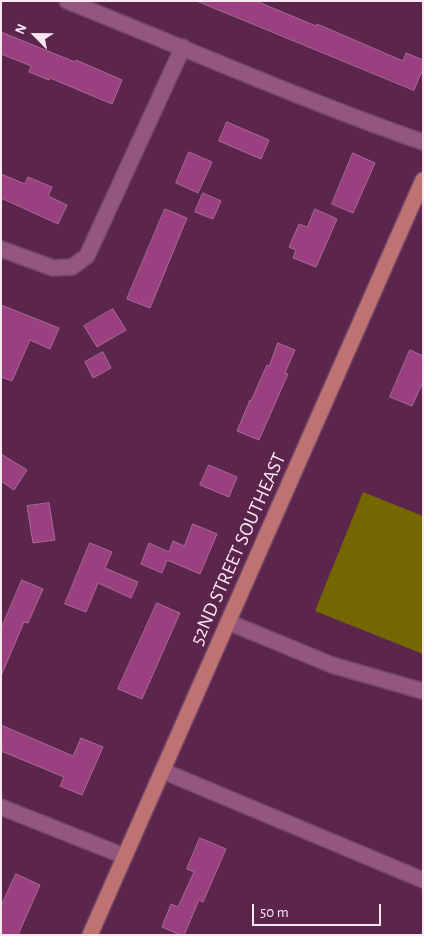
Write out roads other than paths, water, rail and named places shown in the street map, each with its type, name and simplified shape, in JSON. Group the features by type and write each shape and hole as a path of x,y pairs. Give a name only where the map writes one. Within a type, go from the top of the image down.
{"main road":[{"name":"52ND STREET SOUTHEAST","path":"90,935 423,180"}],"street":[{"path":"67,1 333,110 423,142"},
{"path":"1,249 53,268 72,267 87,256 183,47"},
{"path":"228,622 332,665 423,691"},
{"path":"163,771 423,880"},
{"path":"1,807 124,856"}]}
